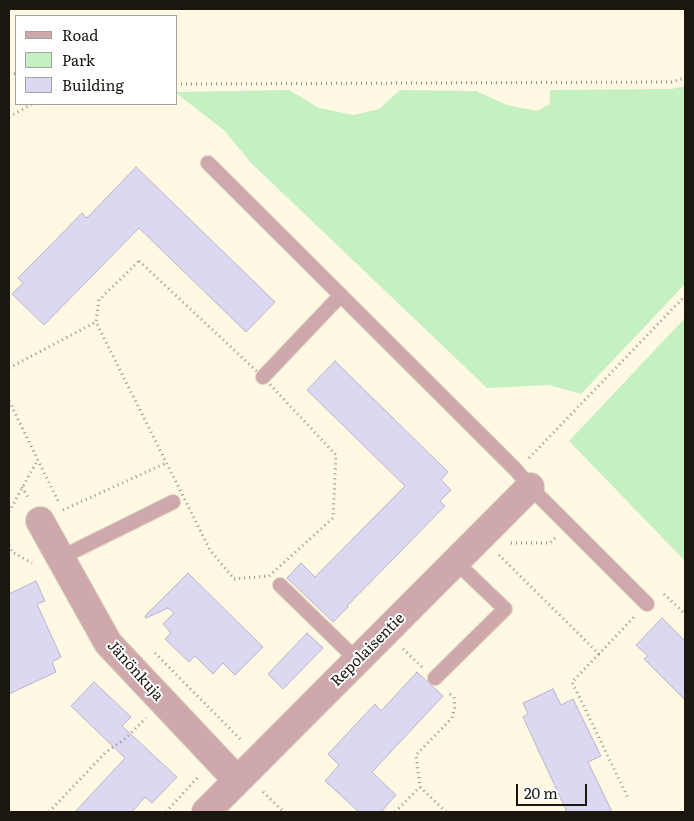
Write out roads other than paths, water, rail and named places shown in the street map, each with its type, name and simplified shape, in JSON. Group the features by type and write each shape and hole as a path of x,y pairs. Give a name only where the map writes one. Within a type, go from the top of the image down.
{"street":[{"name":"Repolaisentie","path":"206,812 247,783 261,758 530,487"},
{"name":"Jänönkuja","path":"52,516 71,552 108,643 247,783"}],"lane":[{"path":"208,163 510,463 530,487 646,604"},
{"path":"263,377 341,295"},
{"path":"71,552 173,502"},
{"path":"434,678 505,609 456,562"},
{"path":"280,585 358,661"}]}
